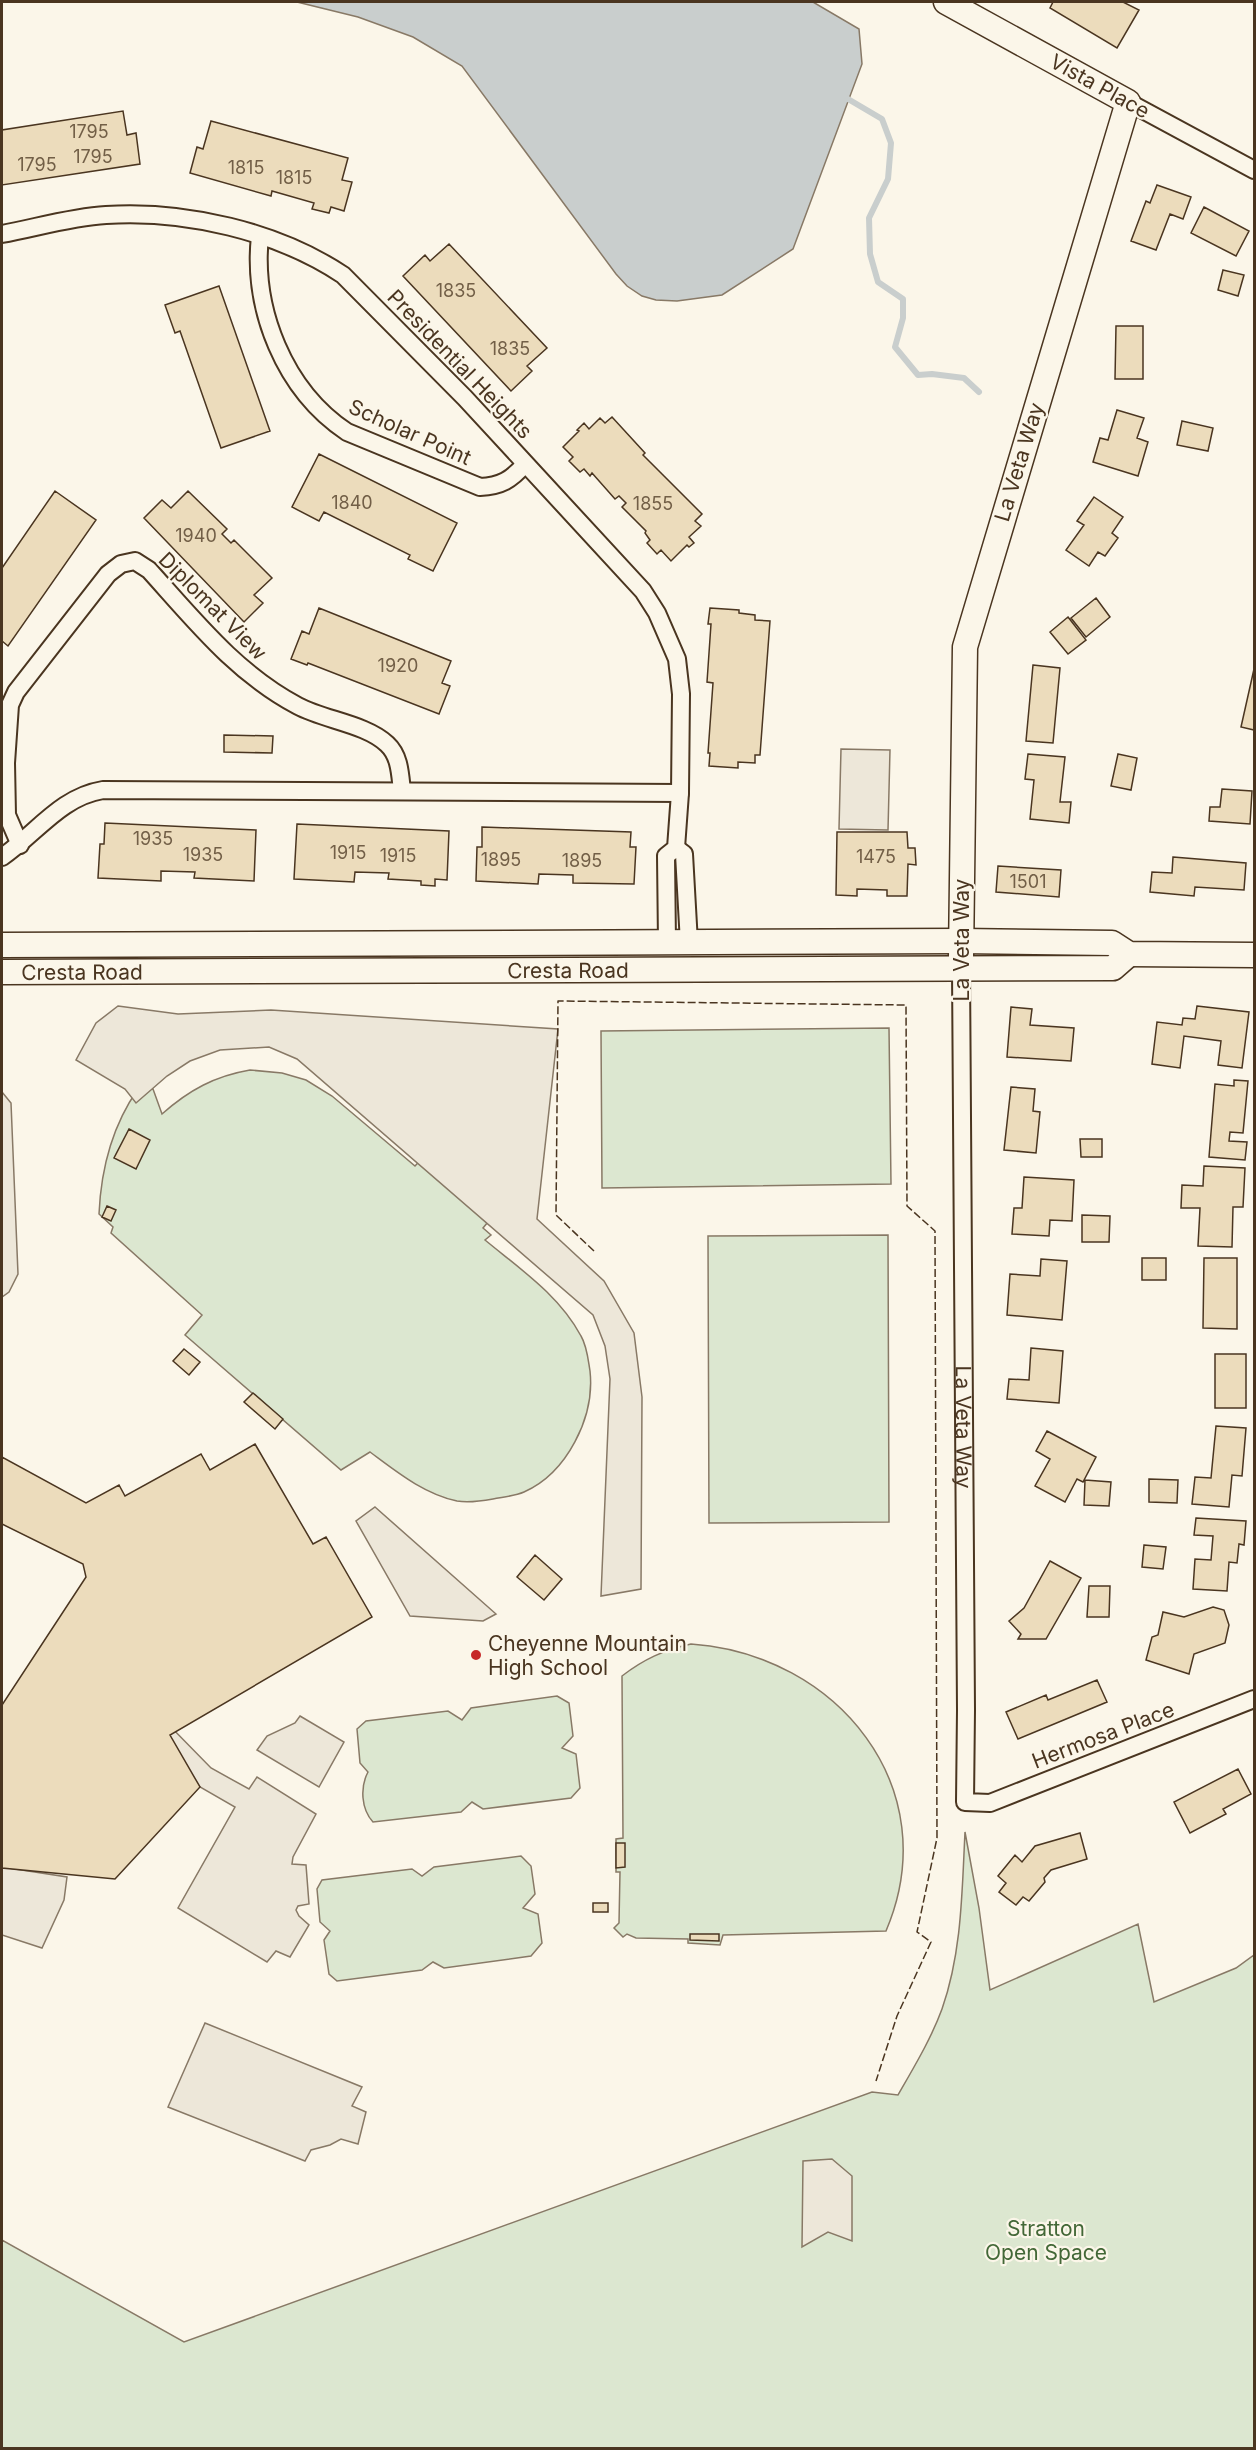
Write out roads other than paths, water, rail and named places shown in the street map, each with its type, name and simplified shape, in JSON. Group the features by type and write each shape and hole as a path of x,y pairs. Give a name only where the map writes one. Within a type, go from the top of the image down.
{"main road":[{"name":"Vista Place","path":"946,2 1128,102"},
{"name":"La Veta Way","path":"961,969 963,663 966,638 1128,102"},
{"name":"Cresta Road","path":"2,945 961,941 1112,943 1129,954 1254,955"},
{"name":"Cresta Road","path":"2,972 1113,968 1129,954"}],"street":[{"name":"Vista Place","path":"1128,102 1254,170"},
{"name":"Presidential Heights","path":"2,234 103,215 147,214 185,217 293,246 343,274 465,398 637,584 657,613 677,659 681,694 680,793 676,848 684,854 678,943"},
{"name":"Scholar Point","path":"260,236 257,260 274,340 296,382 315,407 332,422 347,432 480,487 497,486 511,479 525,464"},
{"name":"Diplomat View","path":"20,845 7,815 6,763 10,705 16,692 108,574 121,564 135,561 149,570 240,668 270,690 300,708 371,734 387,744 398,759 402,791"},
{"path":"2,857 20,845 71,800 86,793 103,790 680,793"},
{"path":"1030,942 1030,968"},
{"name":"La Veta Way","path":"961,969 965,1802"},
{"name":"Hermosa Place","path":"965,1802 990,1803 1254,1699"}],"waterway":[{"path":"848,99 882,119 891,143 888,179 869,218 870,254 878,282 903,299 903,318 895,347 918,375 932,374 964,378 979,392"}],"place":[{"name":"Cheyenne Mountain High School","path":"476,1655"}],"park label":[{"name":"Stratton Open Space","path":"1046,2240"}]}
